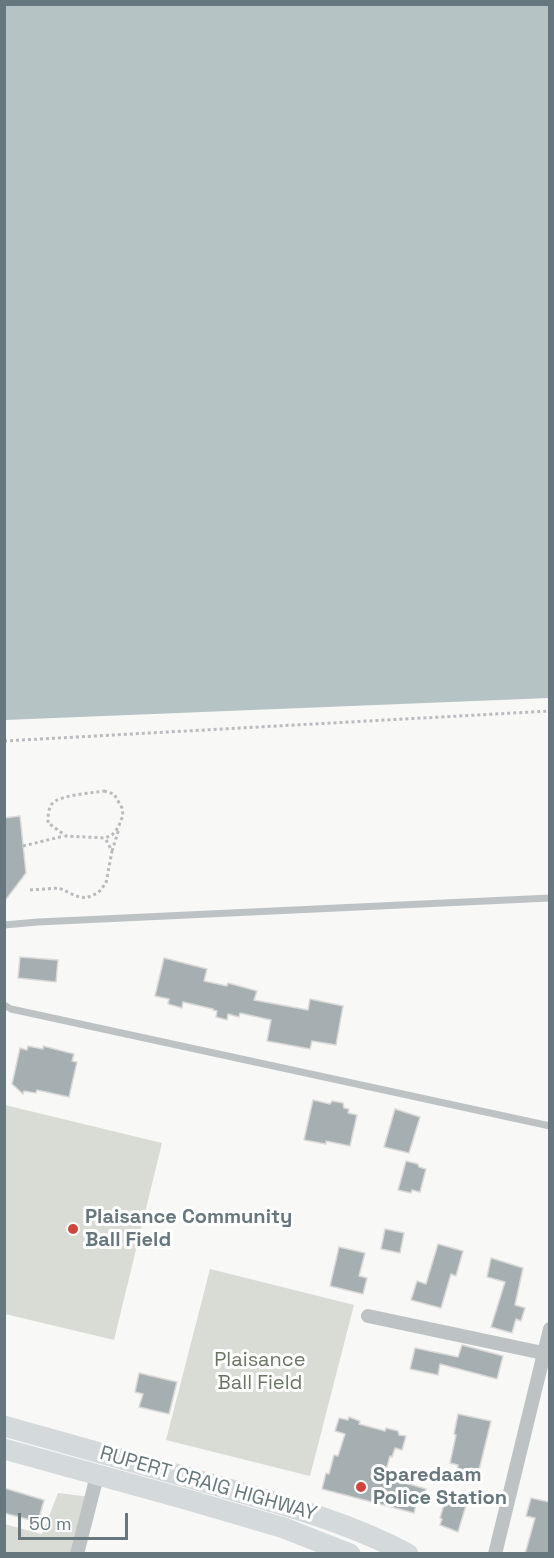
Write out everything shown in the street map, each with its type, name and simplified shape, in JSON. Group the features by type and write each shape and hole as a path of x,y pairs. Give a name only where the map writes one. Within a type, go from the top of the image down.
{"main road":[{"name":"RUPERT CRAIG HIGHWAY","path":"4,1426 219,1486 327,1519 408,1554"},
{"name":"RUPERT CRAIG HIGHWAY","path":"4,1449 284,1528 350,1554"}],"street":[{"path":"368,1316 543,1353"},
{"path":"495,1554 549,1329"},
{"path":"77,1554 97,1476"}],"lane":[{"path":"4,925 549,898"},
{"path":"4,1005 11,1009 549,1126"}],"path":[{"path":"4,741 549,711"},
{"path":"30,890 59,888 86,898 98,893 106,883 112,851 123,815 122,808 114,794 104,791 58,799 51,804 48,823 66,836"},
{"path":"23,846 66,836 105,838 112,835 121,822"},
{"path":"105,838 112,851"}],"green space":[{"name":"Plaisance Community Ball Field","path":"5,1105 162,1143 114,1340 5,1314"},
{"name":"Plaisance Ball Field","path":"210,1269 354,1305 310,1476 166,1440"},
{"path":"58,1493 91,1497 77,1553 5,1553 4,1524 42,1534"}],"shaded area":[{"path":"4,5 549,5 549,698 5,720"}],"building":[{"path":"20,816 26,873 4,902 4,818"},
{"path":"20,957 58,960 56,982 18,978"},
{"path":"164,958 207,969 204,981 227,986 228,983 257,991 254,1000 308,1010 310,999 343,1006 336,1045 312,1041 310,1049 267,1041 271,1020 240,1013 239,1017 228,1014 227,1020 216,1017 217,1011 213,1009 183,1002 182,1008 168,1004 169,999 155,996"},
{"path":"28,1046 43,1049 43,1046 74,1054 72,1061 77,1062 69,1097 37,1090 36,1093 24,1091 23,1094 12,1084 20,1048 27,1050"},
{"path":"313,1100 330,1104 332,1101 343,1103 344,1108 349,1109 348,1113 357,1115 350,1146 326,1141 326,1144 304,1140"},
{"path":"395,1109 420,1117 409,1153 384,1147"},
{"path":"406,1161 426,1169 420,1192 412,1190 411,1193 398,1190"},
{"path":"385,1229 404,1233 400,1253 381,1249"},
{"path":"438,1244 463,1251 456,1276 451,1274 441,1308 411,1300 417,1281 426,1284"},
{"path":"339,1247 365,1253 359,1276 367,1278 363,1294 330,1286"},
{"path":"491,1258 523,1268 515,1305 525,1308 521,1321 516,1319 512,1333 491,1327 505,1282 487,1277"},
{"path":"462,1345 503,1356 497,1379 440,1364 438,1375 410,1369 415,1348 458,1357"},
{"path":"139,1373 177,1382 169,1414 139,1407 143,1394 135,1392"},
{"path":"458,1414 491,1421 479,1470 470,1468 468,1475 457,1472 458,1465 450,1463"},
{"path":"349,1417 360,1421 359,1424 385,1431 386,1428 398,1431 399,1435 406,1436 402,1450 395,1448 392,1457 390,1456 384,1477 426,1489 423,1501 417,1499 414,1513 322,1489 326,1473 329,1474 334,1455 338,1456 345,1434 335,1431 339,1418 348,1420"},
{"path":"4,1488 44,1500 38,1522 4,1513"},
{"path":"450,1496 467,1502 458,1532 440,1525 445,1501 448,1502"},
{"path":"531,1498 549,1502 549,1554 525,1554 535,1518 526,1516"}],"place":[{"name":"Plaisance Community Ball Field","path":"73,1229"},
{"name":"Sparedaam Police Station","path":"361,1487"}]}
